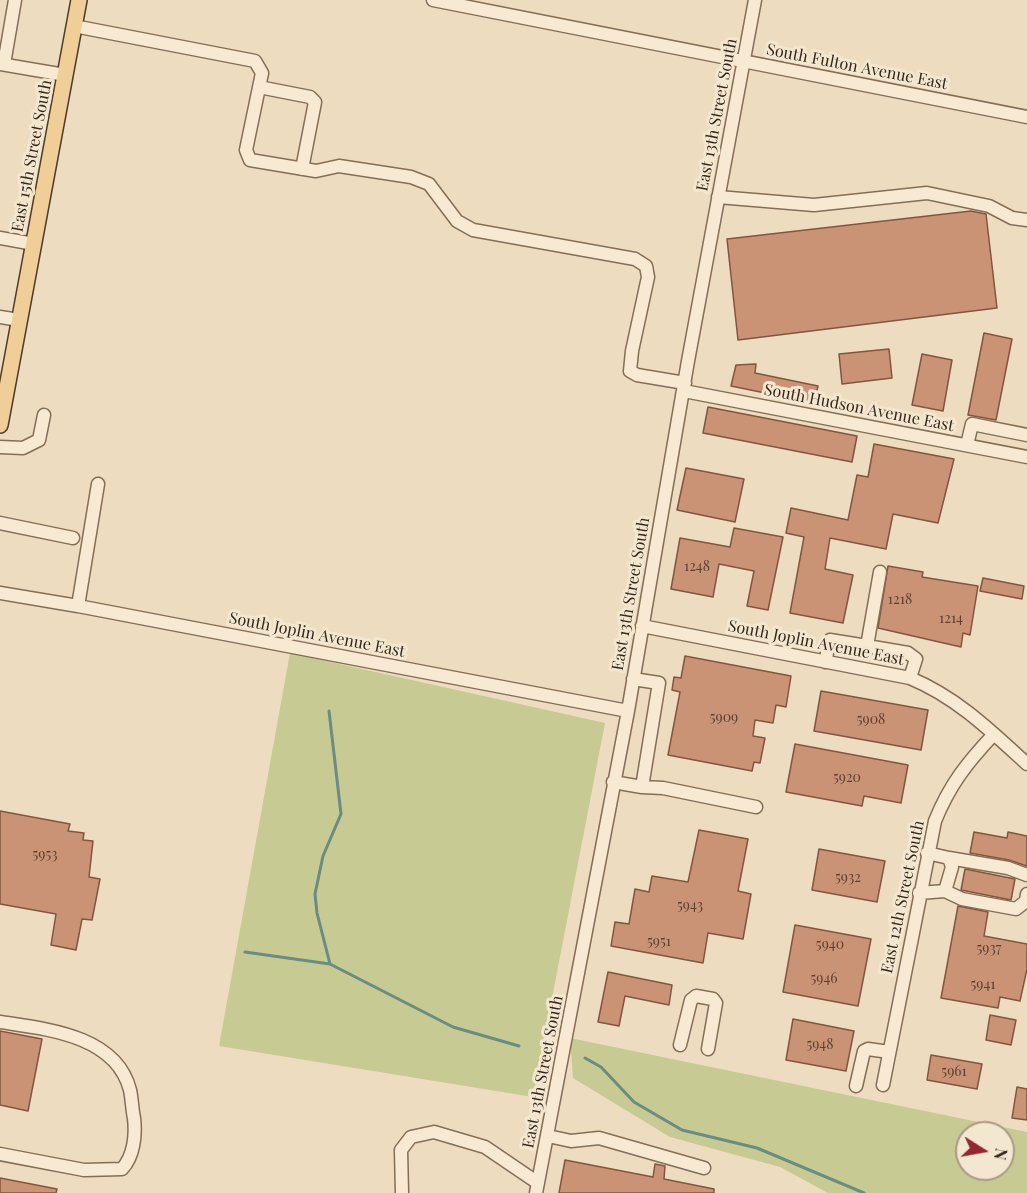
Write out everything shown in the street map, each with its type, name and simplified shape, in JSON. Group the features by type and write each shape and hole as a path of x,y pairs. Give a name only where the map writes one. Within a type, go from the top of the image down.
{"main road":[{"name":"East 15th Street South","path":"0,425 74,26 75,1"}],"street":[{"path":"15,0 2,64 65,75"},
{"name":"South Fulton Avenue East","path":"433,0 1027,117"},
{"name":"East 13th Street South","path":"537,1188 628,711 755,0"},
{"path":"74,26 255,61 262,74 259,87 246,150 250,160 302,169 315,102 310,97 259,87"},
{"name":"South Hudson Avenue East","path":"302,169 316,171 339,166 411,177 429,184 457,221 473,230 635,259 646,266 648,277 632,351 630,371 637,375 685,387 1025,456"},
{"path":"718,197 814,206 927,193 989,206 1012,218 1027,220"},
{"path":"0,238 34,244"},
{"path":"0,317 20,320"},
{"path":"0,447 23,448 39,440 44,415"},
{"path":"967,445 972,424 1005,430 1027,435 1025,456"},
{"path":"78,606 98,484"},
{"path":"0,523 73,537"},
{"path":"867,646 880,572"},
{"name":"South Joplin Avenue East","path":"0,593 628,711"},
{"name":"South Joplin Avenue East","path":"642,626 910,678 951,698 1027,764"},
{"path":"825,662 830,640 908,653 916,659 910,678"},
{"path":"633,679 659,683 642,787"},
{"name":"East 12th Street South","path":"883,1085 927,853 945,794 959,772 994,734"},
{"path":"613,782 663,788 756,807"},
{"path":"927,853 1008,868 1027,875"},
{"path":"945,891 952,867 949,858"},
{"path":"919,893 945,891 962,899 1016,909 1026,901 1027,894"},
{"path":"680,1045 691,1000 696,996 712,999 716,1003 708,1049"},
{"path":"0,1022 89,1042 102,1050 118,1067 130,1089 135,1125 129,1161 122,1169 84,1170 0,1154"},
{"path":"856,1086 864,1051 868,1049 889,1052"},
{"path":"402,1193 401,1150 411,1137 434,1132 485,1148 537,1188"},
{"path":"548,1136 571,1141 598,1138 704,1168"}],"green space":[{"path":"290,653 605,723 533,1097 219,1046"},
{"path":"570,1038 974,1121 955,1121 955,1181 1015,1181 1015,1130 1027,1132 1027,1193 828,1193 780,1167 670,1137 573,1078"}],"building":[{"path":"971,211 986,214 997,308 738,340 727,239"},
{"path":"984,333 1012,339 996,420 968,415"},
{"path":"889,349 892,378 842,384 839,354"},
{"path":"922,354 952,360 943,411 912,405"},
{"path":"756,364 755,373 818,386 814,403 731,386 736,365"},
{"path":"708,407 857,436 852,462 703,433"},
{"path":"874,444 954,459 938,523 893,514 886,549 830,538 825,569 853,575 843,623 790,613 804,537 786,533 791,508 848,520 857,475 868,477"},
{"path":"686,468 744,479 735,522 677,510"},
{"path":"734,528 783,537 768,610 747,606 754,571 719,564 713,597 671,589 680,538 730,547"},
{"path":"888,566 923,572 922,577 978,586 970,635 963,633 961,647 878,628"},
{"path":"983,578 1024,586 1022,599 980,591"},
{"path":"685,656 791,676 786,707 776,705 773,723 755,720 753,736 765,738 760,763 754,762 752,771 668,755 680,692 672,690 674,677 681,678"},
{"path":"821,691 928,710 921,750 814,731"},
{"path":"795,744 908,765 901,803 864,796 862,806 786,792"},
{"path":"0,811 70,824 68,831 84,833 83,840 93,841 89,877 100,879 92,920 82,919 76,950 51,945 56,914 0,904"},
{"path":"699,830 748,839 738,891 751,894 743,939 708,933 703,963 611,946 615,922 629,924 635,889 649,892 652,876 688,882"},
{"path":"974,832 1007,838 1008,832 1027,836 1027,866 1009,860 970,853"},
{"path":"819,849 885,861 877,902 812,890"},
{"path":"965,869 1015,879 1011,900 961,890"},
{"path":"958,906 988,912 984,936 1027,944 1027,969 1020,1001 1000,997 998,1008 941,998"},
{"path":"795,925 871,939 858,1006 783,992"},
{"path":"608,972 672,985 669,1005 625,996 619,1026 598,1022"},
{"path":"990,1015 1016,1020 1011,1045 986,1040"},
{"path":"793,1019 854,1031 846,1071 786,1060"},
{"path":"0,1031 42,1039 28,1111 0,1105"},
{"path":"931,1055 982,1064 977,1089 927,1080"},
{"path":"1017,1087 1027,1089 1027,1120 1012,1118"},
{"path":"565,1160 653,1177 655,1164 665,1166 664,1179 714,1189 714,1193 559,1193"},
{"path":"0,1178 57,1189 56,1193 0,1193"}],"waterway":[{"path":"329,711 341,814 323,856 315,894 317,913 330,964"},
{"path":"245,952 330,964 453,1027 519,1046"},
{"path":"585,1058 601,1067 634,1102 682,1130 757,1148 864,1193"}]}
